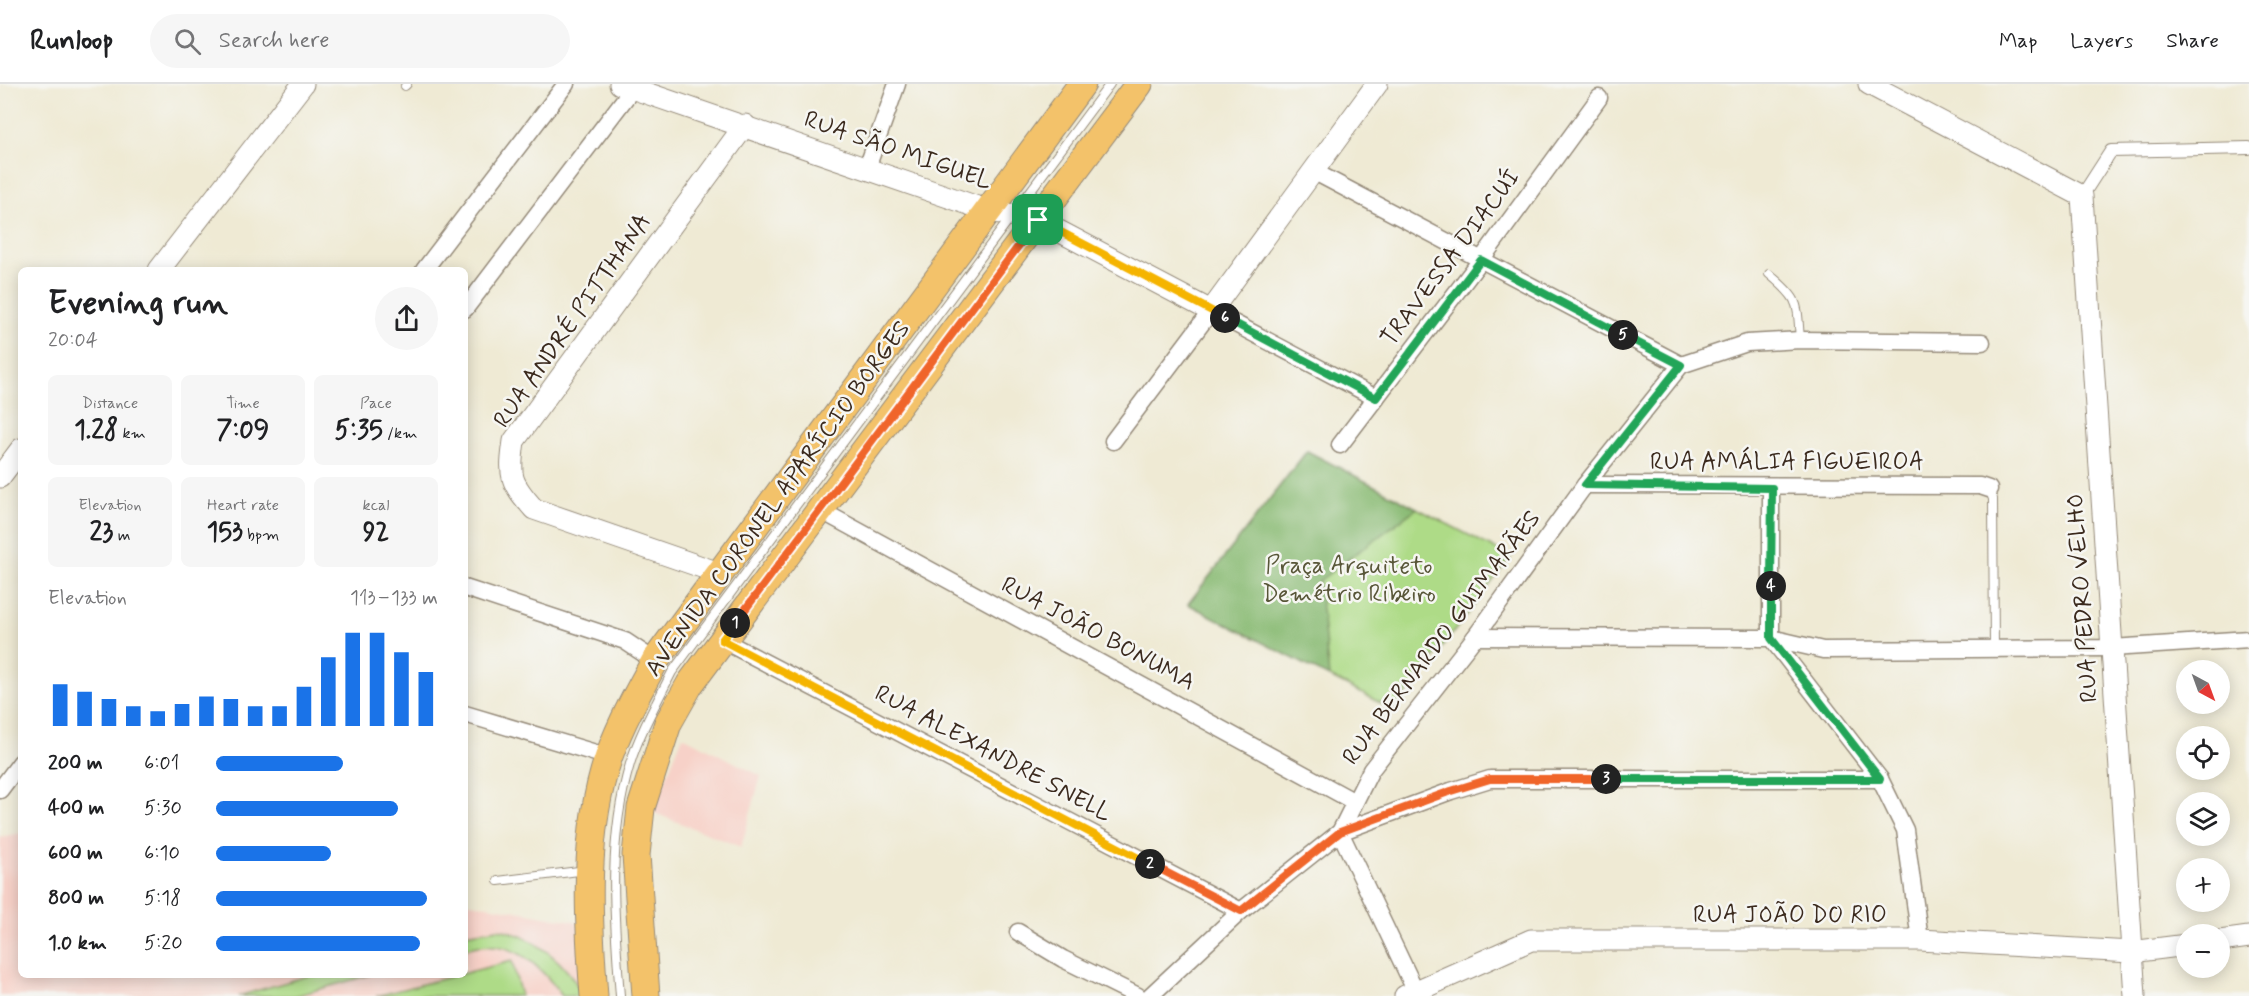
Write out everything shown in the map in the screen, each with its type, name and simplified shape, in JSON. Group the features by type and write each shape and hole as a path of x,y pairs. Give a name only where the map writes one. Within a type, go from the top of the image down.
{"main road":[{"name":"AVENIDA CORONEL APARÍCIO BORGES","path":"646,996 636,855 642,808 668,723 690,684 820,510 1013,215 1082,84"},
{"name":"AVENIDA CORONEL APARÍCIO BORGES","path":"594,996 590,869 599,797 609,757 655,661 719,573 1013,215 1139,84"}],"street":[{"path":"161,267 303,84"},
{"path":"426,267 566,84"},
{"path":"867,168 897,84"},
{"path":"1113,441 1377,84"},
{"path":"1869,84 2082,196 2111,151 2249,148"},
{"path":"468,305 626,86"},
{"name":"RUA SÃO MIGUEL","path":"626,86 1013,215 1211,311 1376,398"},
{"name":"TRAVESSA DIACUÍ","path":"1340,445 1481,260 1599,98"},
{"name":"RUA ANDRÉ PITTHANA","path":"719,573 534,508 518,491 510,471 514,441 746,125"},
{"path":"1313,171 1681,365 1747,344 1800,340 1982,342"},
{"name":"RUA PEDRO VELHO","path":"2082,196 2135,996"},
{"name":"RUA BERNARDO GUIMARÃES","path":"1150,996 1241,911 1340,832 1353,801 1371,770 1475,637 1585,485 1681,365"},
{"path":"0,477 18,453"},
{"name":"RUA AMÁLIA FIGUEIROA","path":"1585,485 1772,488 1980,486 1989,489"},
{"path":"1772,488 1771,638 1880,779 1905,830 1920,940"},
{"name":"RUA JOÃO BONUMA","path":"820,510 1353,801"},
{"path":"468,589 625,641 655,661"},
{"path":"1475,637 1771,638 1823,650 2112,648 2249,639"},
{"name":"RUA ALEXANDRE SNELL","path":"722,640 1241,911"},
{"path":"468,715 609,757"},
{"path":"0,790 18,766"},
{"path":"1413,994 1340,832 1490,779 1880,779"},
{"path":"1018,932 1138,996"},
{"path":"2230,940 2249,937"},
{"name":"RUA JOÃO DO RIO","path":"1413,994 1531,940 1920,940 2131,952 2176,946"}],"lane":[{"path":"620,996 613,862 623,793 631,762 649,716 672,672 1110,84"},
{"path":"1769,274 1794,294 1797,303 1800,340"},
{"path":"1989,489 1993,499 1994,649"},
{"path":"498,881 590,869"}],"shaded area":[{"path":"683,736 761,776 741,847 652,812"},
{"path":"18,834 18,978 468,978 468,903 578,922 582,996 0,996 0,837"}],"green space":[{"name":"Praça Arquiteto Demétrio Ribeiro","path":"1307,451 1511,557 1394,710 1188,604"},
{"path":"1307,451 1417,508 1319,581 1329,677 1188,604"},
{"path":"498,929 524,937 559,962 583,996 562,996 542,972 521,954 495,946 468,948 468,934"},
{"path":"512,961 521,996 376,996 446,978 468,978 468,972"},
{"path":"301,978 359,978 295,996 238,996"}],"route":[{"path":"1038,220 1376,398 1481,260 1681,365 1585,485 1772,488 1771,638 1880,779 1490,779 1340,832 1241,911 722,640 1038,220"}]}
